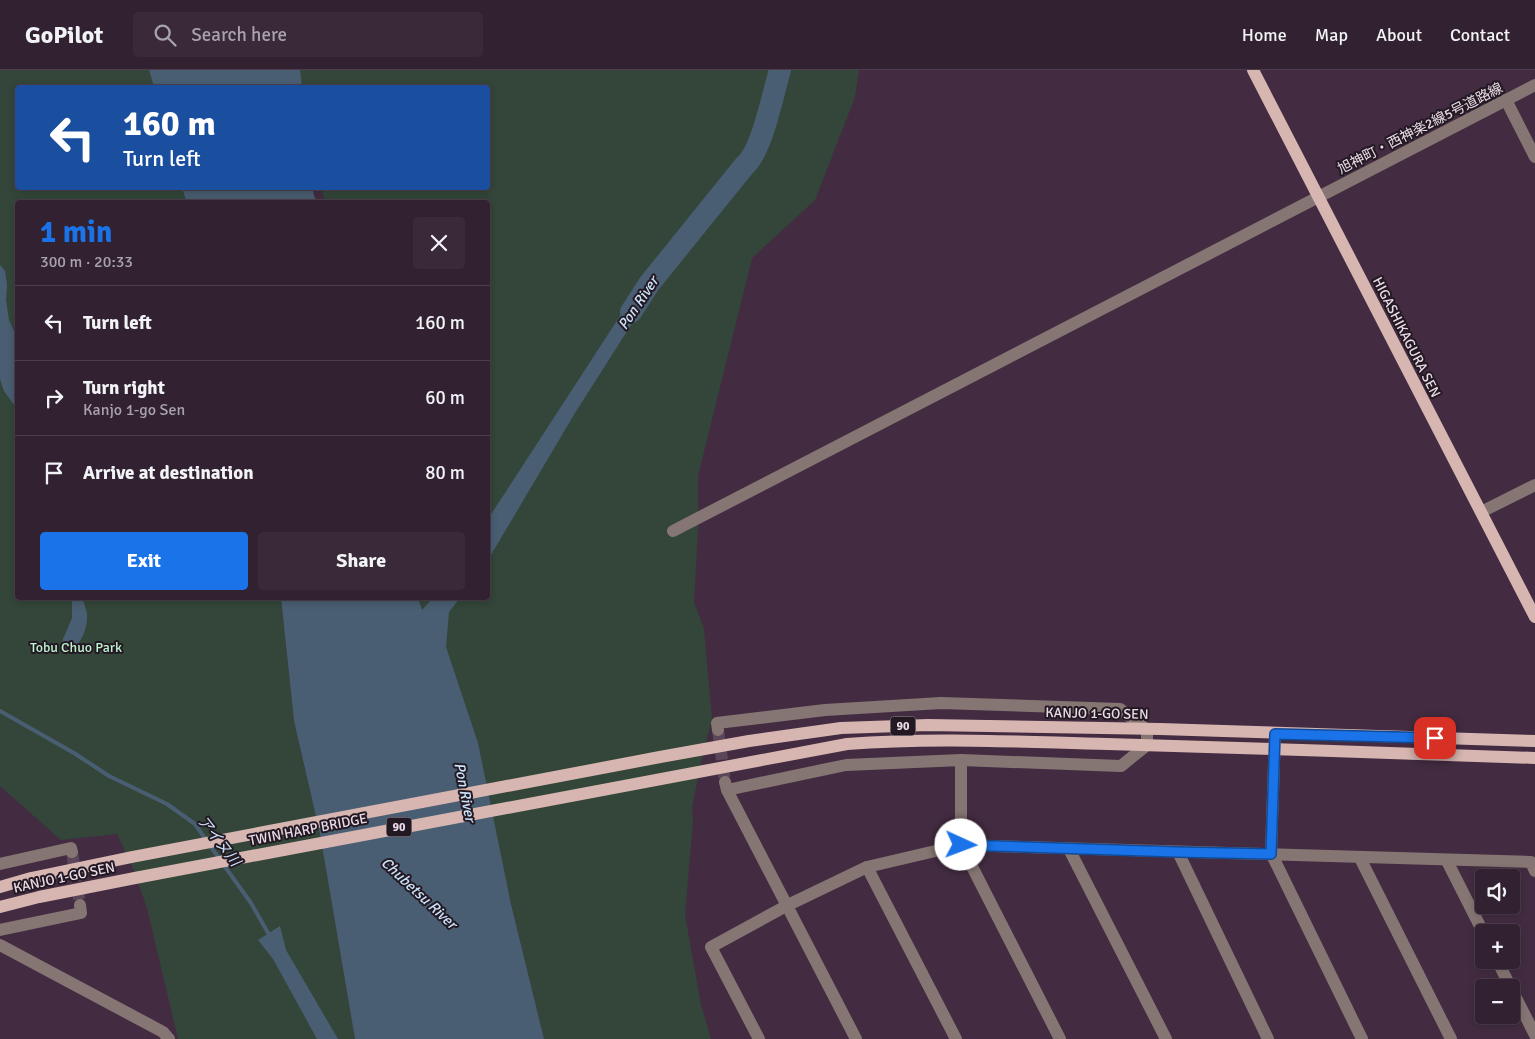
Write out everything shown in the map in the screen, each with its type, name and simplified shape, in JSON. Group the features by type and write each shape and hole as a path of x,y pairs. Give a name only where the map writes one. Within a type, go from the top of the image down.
{"main road":[{"name":"HIGASHIKAGURA SEN","path":"1253,70 1535,617"},
{"name":"KANJO 1-GO SEN","path":"660,757 758,740 858,727 928,725 1535,741"},
{"name":"TWIN HARP BRIDGE","path":"135,878 847,744 931,740 1147,745"},
{"name":"90","path":"1147,745 1535,758"},
{"name":"TWIN HARP BRIDGE","path":"132,857 660,757"},
{"name":"KANJO 1-GO SEN","path":"0,887 31,878 132,857"},
{"name":"KANJO 1-GO SEN","path":"0,906 39,896 135,878"}],"street":[{"name":"旭神町・西神楽2線5号道路線","path":"672,531 1535,85"},
{"path":"1506,100 1535,157"},
{"path":"1481,512 1535,485"},
{"path":"718,730 717,723 825,710 941,703 1120,709 1148,730 1147,745 1121,766 961,760 846,765 726,786 856,1039"},
{"path":"1275,734 1271,854 1362,1039"},
{"path":"961,760 961,845 1060,1039"},
{"path":"759,1039 711,947 788,905 867,867 961,845 1446,861 1531,862 1535,871"},
{"path":"1069,849 1166,1039"},
{"path":"0,864 72,850"},
{"path":"1178,852 1268,1039"},
{"path":"1360,858 1450,1039"},
{"path":"1446,861 1479,924"},
{"path":"867,867 956,1039"},
{"path":"0,930 81,909"},
{"path":"0,945 163,1032 169,1039"},
{"path":"1520,1006 1535,1035"}],"green space":[{"name":"Tobu Chuo Park","path":"0,70 149,70 153,85 15,85 15,190 183,190 186,200 15,200 15,600 281,600 294,721 320,834 355,1039 178,1039 147,908 133,868 117,834 61,840 0,786"},
{"path":"294,70 859,70 855,97 815,200 752,258 698,476 698,528 694,602 704,629 712,719 692,808 693,821 685,915 701,1005 711,1039 544,1039 511,904 489,800 373,600 490,600 490,200 324,200 322,190 490,190 490,85 298,85"}],"water":[{"path":"149,70 300,70 302,85 153,85"},
{"path":"183,190 313,190 315,200 186,200"},
{"path":"0,265 5,271 9,320 15,334 15,406 4,391 0,379"},
{"path":"642,282 652,292 575,413 490,557 490,516"},
{"path":"72,600 83,600 87,612 85,631 80,642 66,652 61,647 72,618"},
{"name":"Chubetsu River","path":"281,600 419,600 422,610 431,600 458,600 449,612 446,647 478,743 511,904 544,1039 355,1039 320,834 294,721"},
{"path":"280,926 286,950 338,1039 317,1039 273,959 258,940"}],"waterway":[{"name":"Pon River","path":"631,312 649,284 751,158 762,135 780,70"},
{"name":"アイヌ川","path":"0,711 74,753 109,776 167,804 195,824 206,840"},
{"name":"アイヌ川","path":"210,846 219,858"},
{"name":"アイヌ川","path":"223,864 251,903 271,938"}],"tunnel":[{"path":"718,730 725,782"},
{"path":"72,852 80,905"}],"route":[{"path":"961,845 1271,854 1275,734 1435,738"}]}
